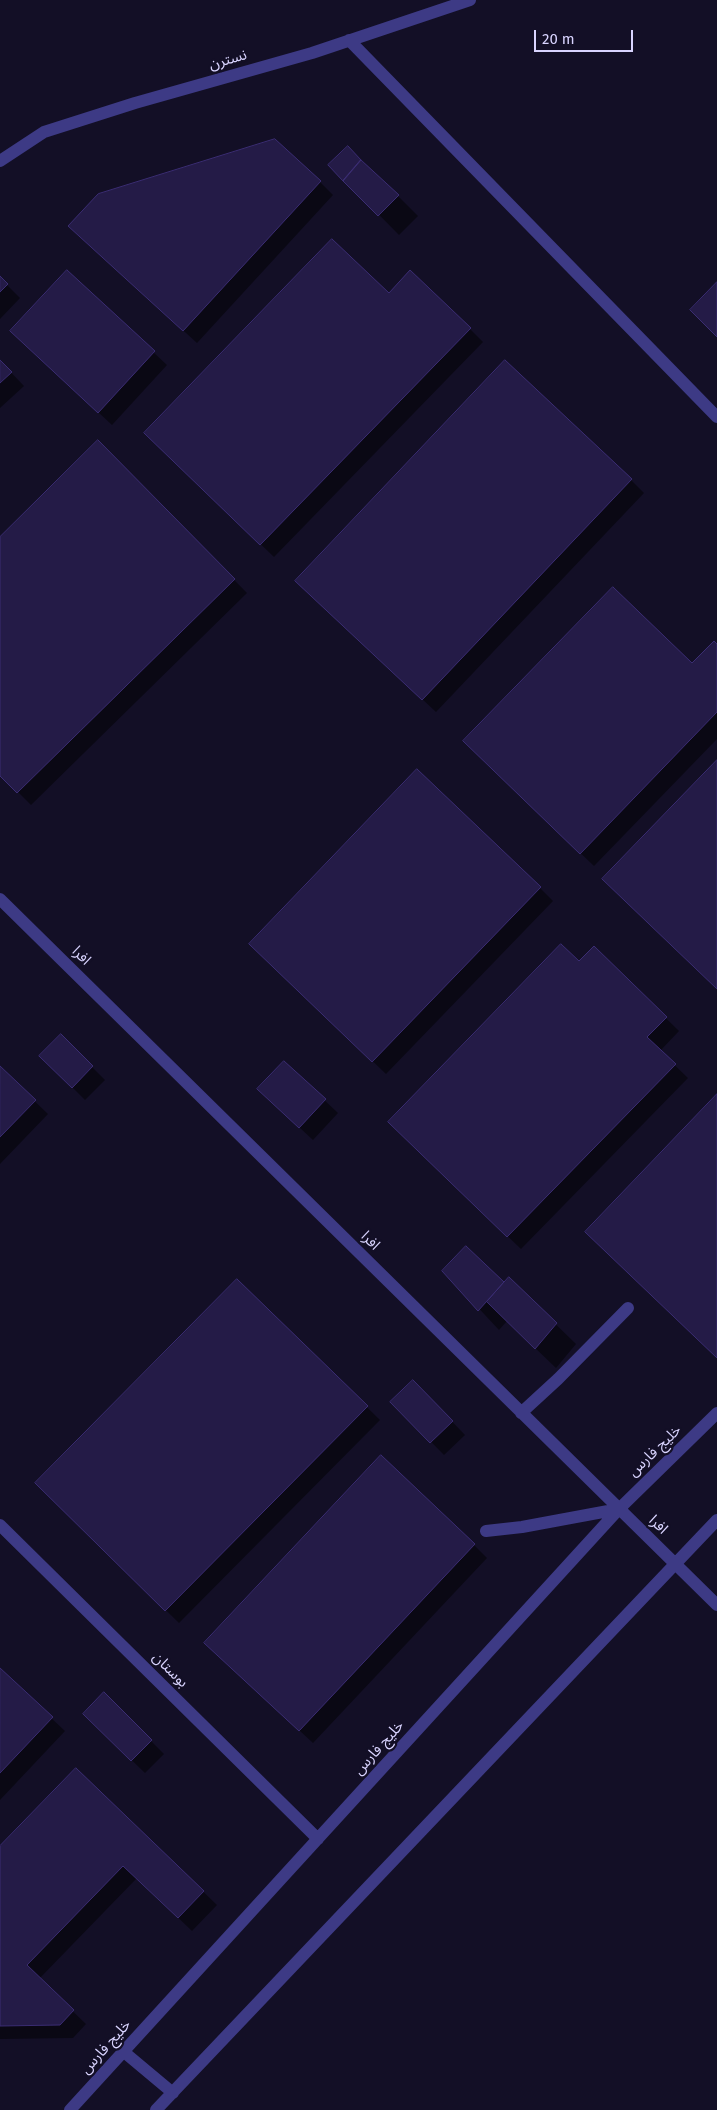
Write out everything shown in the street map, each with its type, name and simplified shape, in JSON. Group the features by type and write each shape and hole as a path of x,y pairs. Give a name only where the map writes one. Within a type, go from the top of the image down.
{"lane":[{"name":"نسترن","path":"0,161 44,132 349,40 470,0"},
{"path":"349,40 717,417"},
{"name":"افرا","path":"0,899 717,1605"},
{"path":"521,1413 628,1308"},
{"name":"خلیج فارس","path":"70,2110 619,1509 717,1413"},
{"path":"486,1530 522,1527 619,1509"},
{"path":"156,2110 717,1520"},
{"name":"بوستان","path":"0,1525 318,1839"},
{"path":"124,2052 173,2093"}],"building":[{"path":"275,139 321,181 183,331 68,226 98,194"},
{"path":"348,146 361,160 343,181 328,165"},
{"path":"361,160 399,195 378,216 343,181"},
{"path":"332,239 389,293 410,270 471,328 260,545 144,433"},
{"path":"67,270 155,351 98,413 10,331"},
{"path":"0,276 8,284 0,292"},
{"path":"717,282 717,337 690,310"},
{"path":"0,360 12,372 0,383"},
{"path":"505,360 632,479 422,700 295,581"},
{"path":"98,440 235,579 17,793 0,776 0,537"},
{"path":"613,587 692,663 714,641 717,644 717,712 580,854 463,741"},
{"path":"717,760 717,989 602,879"},
{"path":"417,769 541,887 372,1062 249,944"},
{"path":"561,944 579,961 594,946 667,1017 647,1037 676,1064 507,1237 388,1122"},
{"path":"61,1034 93,1066 72,1088 39,1056"},
{"path":"284,1061 326,1099 299,1128 257,1089"},
{"path":"0,1066 36,1100 0,1137"},
{"path":"717,1094 717,1358 585,1232"},
{"path":"466,1246 504,1282 478,1311 442,1271"},
{"path":"509,1277 557,1323 535,1349 487,1302"},
{"path":"237,1279 368,1406 165,1611 35,1483"},
{"path":"413,1380 453,1421 430,1443 390,1402"},
{"path":"381,1455 475,1544 299,1731 204,1643"},
{"path":"0,1668 53,1717 0,1773"},
{"path":"104,1692 152,1740 131,1761 83,1714"},
{"path":"76,1768 204,1891 178,1918 123,1866 27,1965 74,2010 60,2025 0,2026 0,1846"}]}
